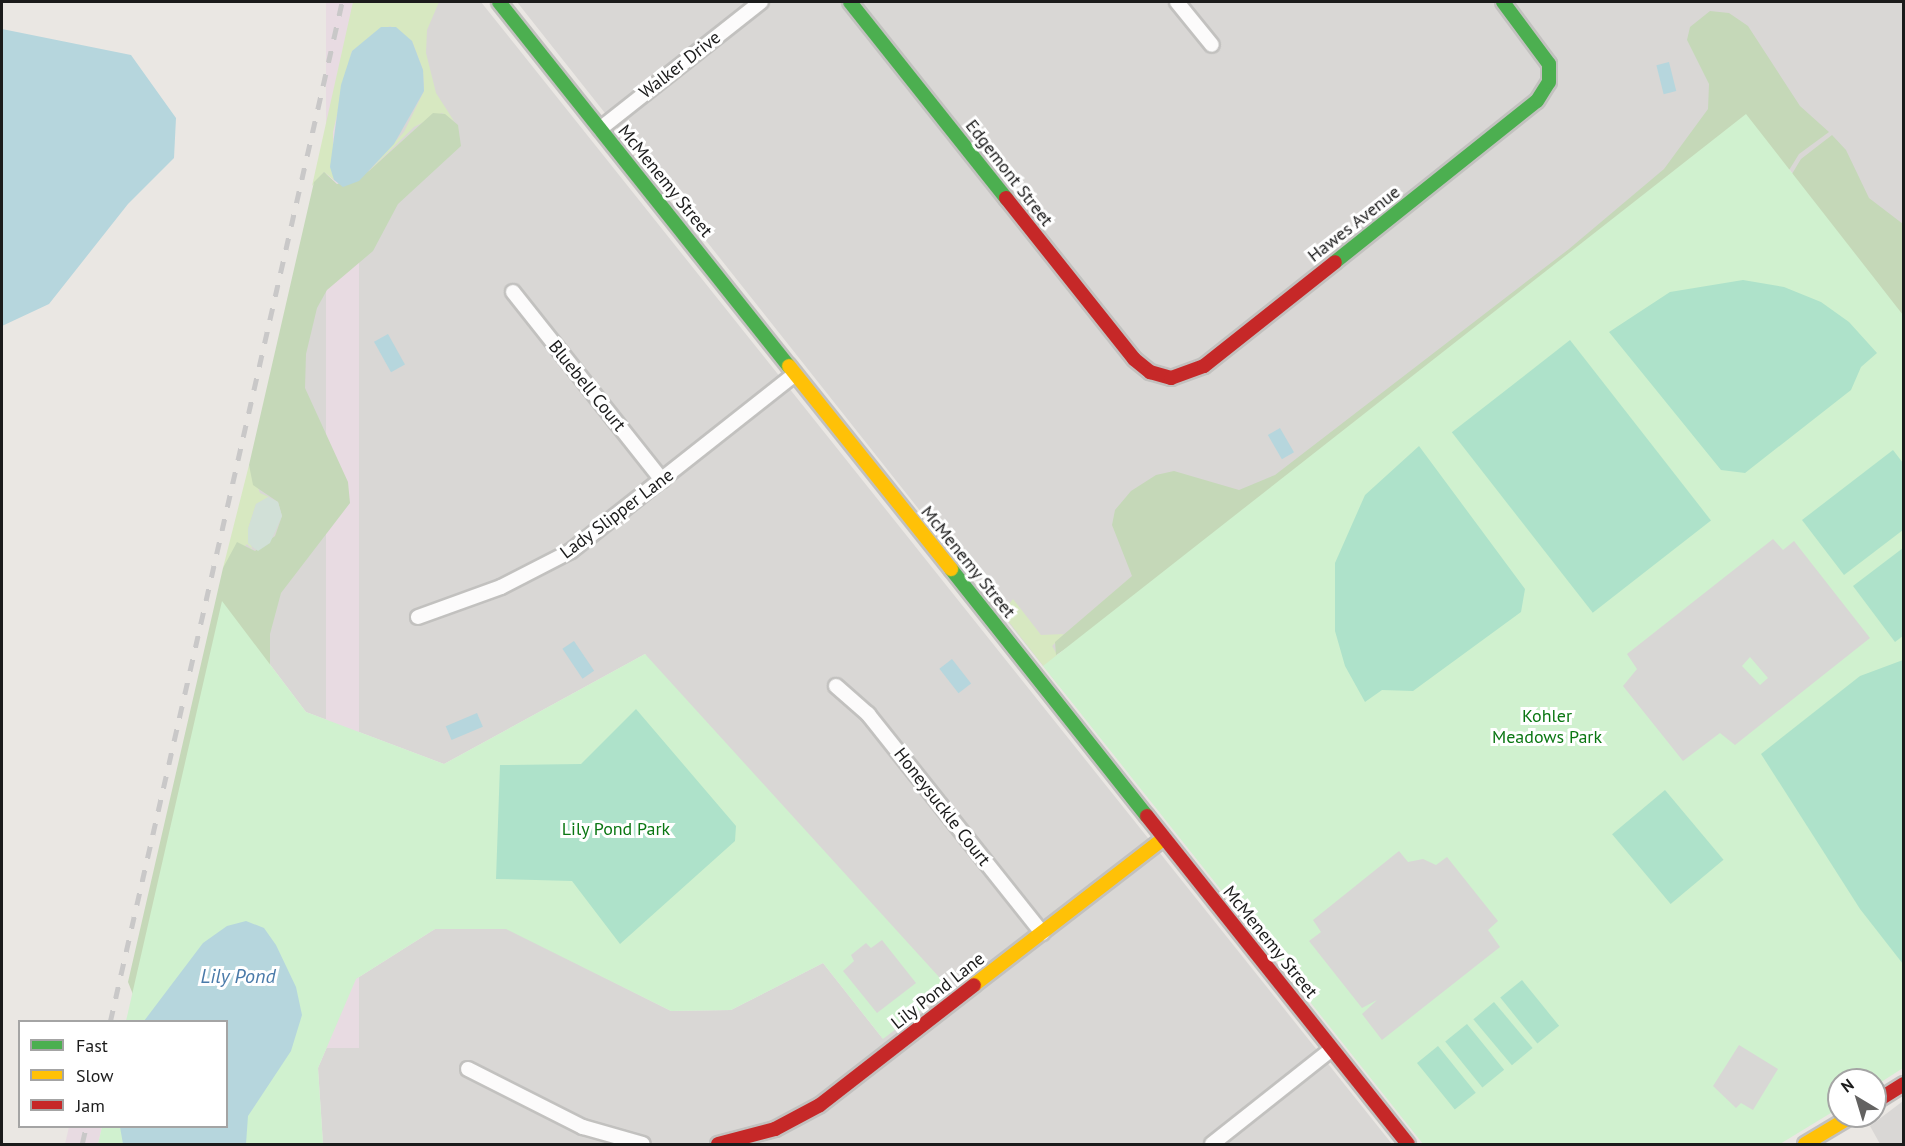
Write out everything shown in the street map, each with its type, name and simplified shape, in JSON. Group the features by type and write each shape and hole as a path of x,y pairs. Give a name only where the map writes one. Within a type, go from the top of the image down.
{"street":[{"name":"McMenemy Street","path":"499,2 1408,1144"},
{"name":"Walker Drive","path":"600,129 761,2"},
{"name":"Edgemont Street","path":"850,2 1141,366"},
{"path":"1177,2 1212,45"},
{"name":"Hawes Avenue","path":"1141,366 1171,378 1204,366 1537,101 1550,77 1544,53 1503,2"},
{"name":"Bluebell Court","path":"513,292 662,480"},
{"name":"Lady Slipper Lane","path":"418,616 543,568 662,480 795,374"},
{"name":"Honeysuckle Court","path":"836,686 868,714 1042,933"},
{"name":"Lily Pond Lane","path":"718,1144 775,1129 820,1105 1164,838"},
{"path":"1212,1144 1332,1049"},
{"path":"468,1070 583,1127 643,1144"},
{"path":"1887,1095 1904,1084"},
{"path":"1805,1144 1832,1128"}],"shaded area":[{"path":"326,2 359,2 359,1048 326,1048"},
{"path":"359,2 481,2 1392,1144 323,1144 318,1068 356,979 435,929 506,928 671,1011 731,1010 823,963 883,1039 645,654 444,764 306,712 222,601"},
{"path":"517,2 1903,2 1903,315 1747,115 1043,666"},
{"path":"268,497 278,502 282,516 270,543 258,551 248,543 248,529 256,504"},
{"path":"1773,539 1783,550 1794,541 1870,638 1735,745 1720,733 1683,761 1623,686 1637,669 1627,654","holes":["1750,657 1768,678 1760,685 1742,666"]},
{"path":"1399,851 1408,862 1423,859 1436,865 1447,857 1498,921 1488,930 1500,947 1382,1040 1362,1014 1377,1000 1362,1008 1309,941 1321,932 1313,920"},
{"path":"882,940 916,983 877,1013 843,971 854,961 851,955 866,943 871,948"},
{"path":"1739,1045 1778,1069 1753,1110 1741,1103 1736,1108 1713,1086"},
{"path":"1903,1101 1903,1144 1880,1144 1871,1128 1887,1128 1887,1113"},
{"path":"69,1128 102,1128 98,1144 65,1144"}],"green space":[{"path":"353,2 439,2 427,30 426,53 436,93 454,121 442,113 414,127 369,171 404,132 424,91 423,70 412,41 390,26 352,51 333,132 334,180 324,172 312,186"},
{"path":"1710,11 1729,13 1748,26 1800,106 1829,132 1799,154 1778,188 1056,655 1055,642 1132,576 1112,525 1115,510 1131,491 1156,475 1174,471 1239,490 1275,475 1569,249 1664,169 1708,109 1709,84 1687,40 1690,27"},
{"path":"433,113 445,114 458,125 461,146 398,204 373,251 327,290 317,308 306,354 305,388 348,482 350,503 281,593 270,634 270,677 134,997 128,982 223,568 237,542 255,551 275,536 282,516 278,502 253,485 249,465 314,182 324,172 337,184 369,171"},
{"name":"Kohler Meadows Park","path":"1746,114 1903,315 1903,1068 1887,1078 1887,1068 1827,1068 1827,1115 1780,1144 1423,1144 1043,666"},
{"path":"1832,135 1846,150 1869,198 1903,224 1903,399 1784,187 1801,159"},
{"path":"1743,280 1784,287 1821,302 1849,322 1877,353 1861,367 1851,390 1745,473 1721,470 1609,332 1670,292"},
{"path":"1570,340 1711,520 1593,613 1452,432"},
{"path":"1419,446 1525,589 1521,612 1413,691 1382,690 1365,702 1345,666 1335,631 1335,563 1365,495"},
{"path":"1893,450 1903,463 1903,530 1844,575 1802,520"},
{"path":"249,465 260,493 269,497 256,504 248,529 252,549 247,544 223,568"},
{"path":"1903,548 1903,636 1895,642 1853,586"},
{"path":"1013,599 1041,635 1064,634 1052,646 1058,656 1059,686 1002,613"},
{"name":"Lily Pond Park","path":"222,601 306,712 444,764 645,654 949,988 883,1039 823,963 731,1010 671,1011 506,929 435,929 356,979 318,1068 323,1144 98,1144 102,1128 228,1128 228,1020 126,1020"},
{"path":"1903,660 1903,964 1860,909 1761,754 1860,676"},
{"path":"636,709 736,826 735,841 620,944 572,881 496,879 500,765 581,764"},
{"path":"1665,790 1723,860 1671,904 1612,834"},
{"path":"1522,980 1559,1026 1537,1043 1500,998"},
{"path":"1494,1002 1533,1048 1512,1065 1473,1019"},
{"path":"1467,1024 1504,1070 1482,1087 1445,1042"},
{"path":"1438,1046 1476,1093 1455,1110 1417,1063"}],"water":[{"path":"381,27 396,27 412,41 423,70 424,91 394,144 359,181 343,187 334,180 330,167 341,85 352,51"},
{"path":"2,29 131,55 176,118 174,158 128,204 49,304 2,326"},
{"path":"1669,62 1676,91 1664,94 1656,65"},
{"path":"388,334 405,365 391,372 374,342"},
{"path":"1280,428 1294,452 1282,459 1268,435"},
{"path":"574,641 594,671 583,679 562,649"},
{"path":"952,659 971,683 958,693 939,669"},
{"path":"477,713 483,727 452,740 446,726"},
{"name":"Lily Pond","path":"246,921 264,928 276,945 296,987 302,1015 291,1051 248,1116 246,1144 123,1144 120,1128 228,1128 228,1020 145,1020 203,943 227,926"}],"railway":[{"path":"110,1020 342,2"},
{"path":"82,1144 86,1128"}],"traffic: fast":[{"path":"499,2 789,366"},
{"path":"850,2 1006,198"},
{"path":"1335,262 1537,101 1549,82 1549,64 1503,2"},
{"path":"951,569 1147,816"}],"traffic: slow":[{"path":"789,366 951,569"},
{"path":"974,985 1164,838"},
{"path":"1805,1144 1832,1128"}],"traffic: jam":[{"path":"1006,198 1134,359 1150,372 1171,378 1204,366 1335,262"},
{"path":"1147,816 1408,1144"},
{"path":"718,1144 775,1129 820,1105 974,985"},
{"path":"1887,1095 1904,1084"}]}
